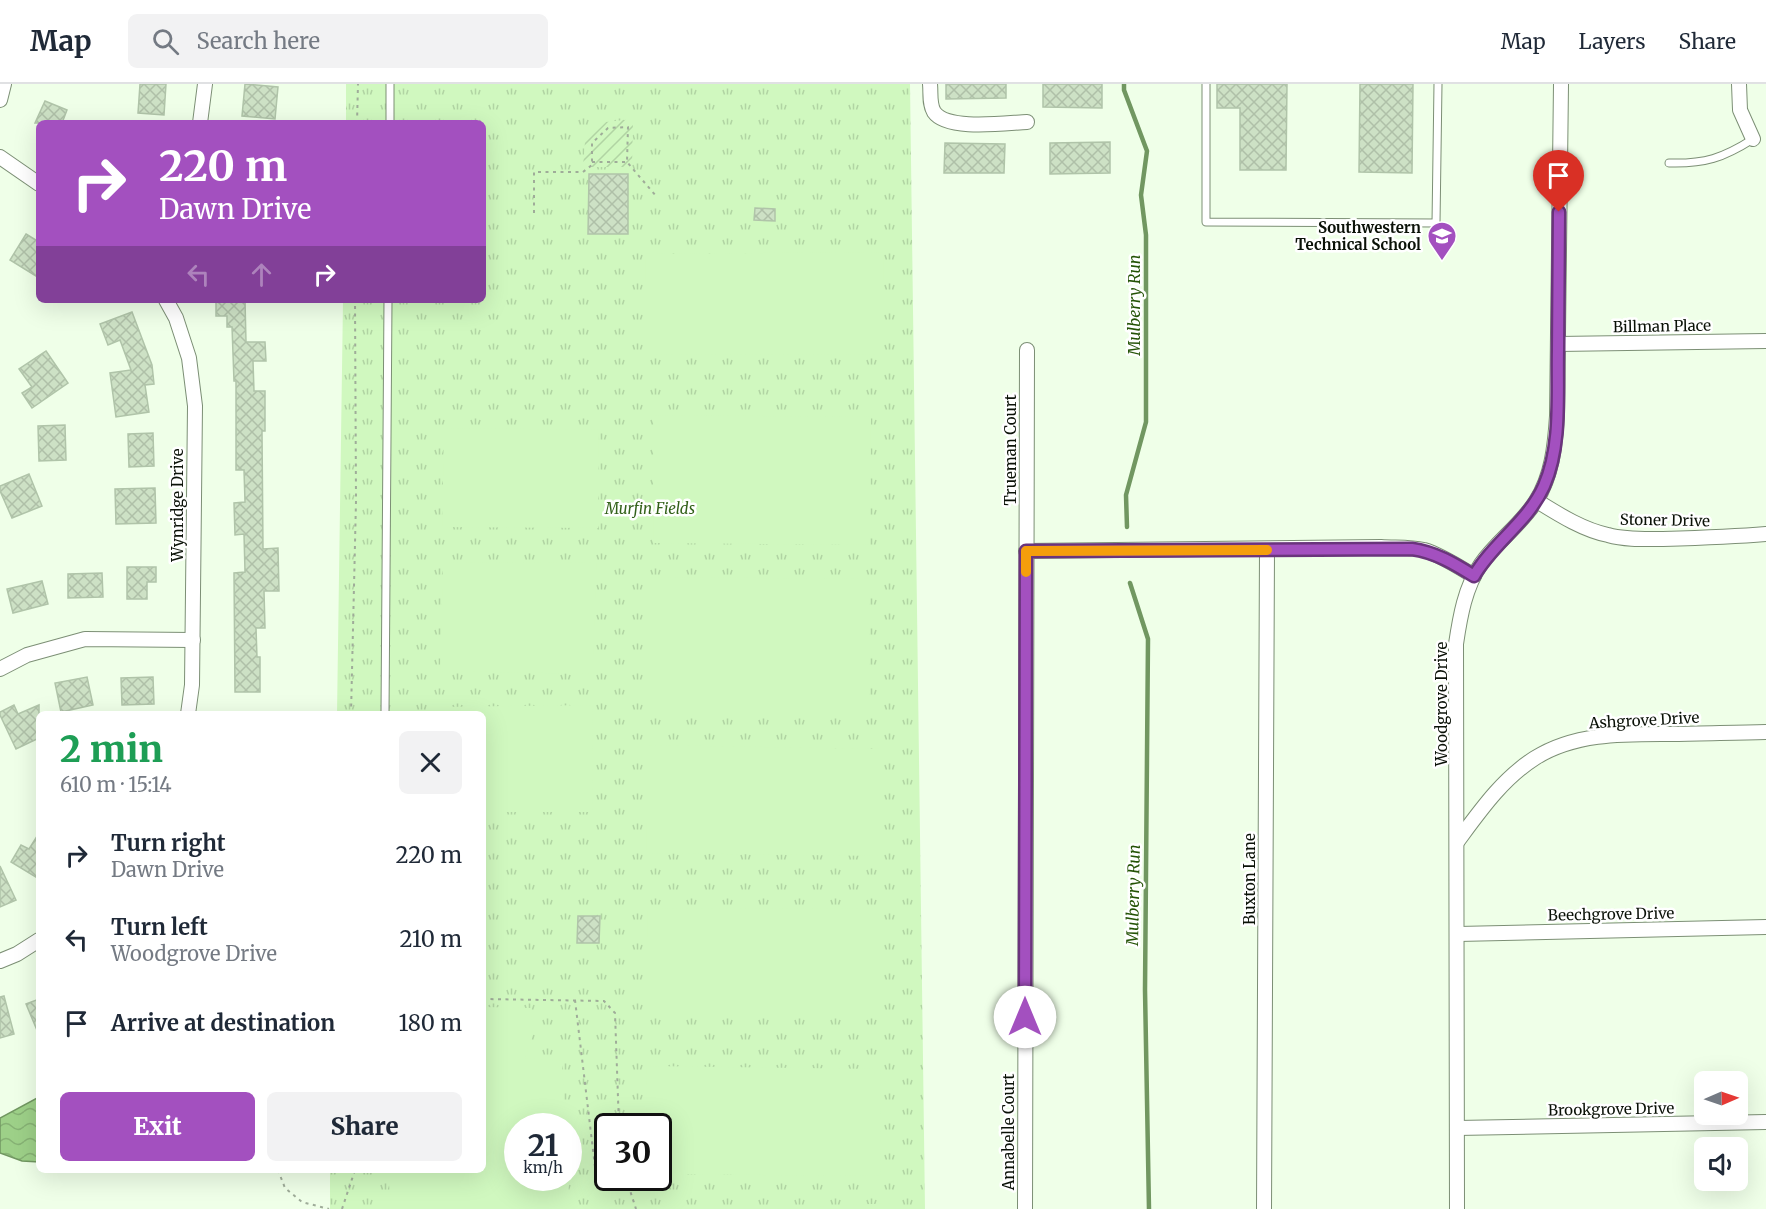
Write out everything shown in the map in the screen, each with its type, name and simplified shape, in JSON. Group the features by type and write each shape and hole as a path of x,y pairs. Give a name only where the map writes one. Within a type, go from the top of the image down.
{"street":[{"path":"0,100 4,84"},
{"path":"200,120 205,84"},
{"path":"930,84 931,105 935,114 944,120 969,124 1027,122"},
{"name":"Woodgrove Drive","path":"1457,1209 1456,644 1463,608 1474,576 1481,564 1522,520 1536,501 1545,484 1554,454 1557,416 1561,84"},
{"path":"1739,84 1740,110 1754,139"},
{"path":"0,157 36,182"},
{"name":"Wynridge Drive","path":"168,303 176,318 189,358 195,406 193,640 192,685 188,711"},
{"name":"Billman Place","path":"1558,344 1766,341"},
{"name":"Trueman Court","path":"1026,551 1027,350"},
{"name":"Stoner Drive","path":"1536,501 1591,529 1618,537 1682,538 1766,534"},
{"path":"1026,551 1412,549 1425,550 1437,555 1474,576"},
{"name":"Buxton Lane","path":"1264,1209 1267,550"},
{"name":"Annabelle Court","path":"1024,1209 1026,551"},
{"path":"0,669 27,655 85,639 193,640"},
{"name":"Ashgrove Drive","path":"1457,842 1502,785 1535,758 1551,749 1589,737 1628,734 1766,732"},
{"name":"Beechgrove Drive","path":"1458,934 1766,927"},
{"path":"0,961 36,942"},
{"name":"Brookgrove Drive","path":"1457,1128 1766,1122"}],"lane":[{"path":"390,84 390,120"},
{"path":"1206,84 1206,222 1424,223 1436,223 1438,84"},
{"path":"1669,163 1695,164 1731,152 1754,139"},
{"path":"385,711 388,303"}],"path":[{"path":"357,120 358,84"},
{"path":"534,213 534,172 583,172 592,165 592,143 608,128 628,127 627,162 656,196"},
{"path":"592,162 627,162"},
{"path":"351,711 356,501 355,303"},
{"path":"486,999 604,1001 615,1013 619,1113"},
{"path":"575,1000 594,1158"},
{"path":"279,1173 285,1188 302,1202 329,1209"},
{"path":"342,1209 354,1173"},
{"path":"630,1191 636,1209"}],"green space":[{"name":"Murfin Fields","path":"346,84 910,84 925,1209 330,1209 330,1173 486,1173 486,711 337,711 343,303 486,303 486,120 346,120"},
{"path":"633,119 632,167 583,167 585,142 606,122"},
{"path":"884,252 883,354 646,355 645,254"},
{"path":"654,415 871,417 870,545 653,543"},
{"path":"444,428 599,430 598,528 442,527"},
{"path":"443,562 597,563 593,674 440,671"},
{"path":"649,577 869,579 869,712 649,712"},
{"path":"593,705 592,812 486,812 486,711 440,711 440,707"},
{"path":"647,745 881,749 881,856 646,853"},
{"path":"647,908 881,909 881,1013 648,1013"},
{"path":"486,1007 531,1008 533,1033 525,1058 562,1061 564,1113 504,1113 504,1191 569,1191 570,1209 392,1209 389,1185 391,1173 486,1173"},
{"path":"647,1066 881,1069 880,1176 672,1174 672,1113 646,1113"},
{"path":"893,1203 893,1209 768,1209"}],"water":[{"path":"36,1099 36,1162 22,1161 0,1153 0,1118"}],"building":[{"path":"140,84 166,84 164,115 138,113"},
{"path":"245,84 278,87 275,119 242,116"},
{"path":"946,84 1006,84 1006,98 946,99"},
{"path":"1043,84 1102,84 1102,108 1043,107"},
{"path":"1217,84 1287,84 1286,170 1240,170 1240,108 1217,108"},
{"path":"1360,84 1413,84 1412,173 1359,172"},
{"path":"45,101 67,110 63,120 36,120"},
{"path":"1110,142 1110,173 1050,174 1050,143"},
{"path":"945,143 1005,144 1004,173 944,173"},
{"path":"589,174 628,174 628,234 588,234"},
{"path":"755,208 775,209 775,221 754,220"},
{"path":"26,234 36,240 36,276 10,260"},
{"path":"216,303 245,303 246,342 265,342 266,361 253,361 254,391 265,391 265,431 262,431 263,549 278,548 279,591 264,591 265,628 256,628 257,657 260,657 260,692 235,692 234,573 245,572 244,534 235,535 234,503 245,502 244,470 236,470 236,381 234,381 232,327 227,327 227,316 216,316"},
{"path":"132,312 152,365 154,384 145,385 149,412 116,417 110,373 131,370 120,340 108,345 100,324"},
{"path":"46,351 68,383 32,408 22,393 32,387 19,369"},
{"path":"65,425 66,460 39,461 38,426"},
{"path":"153,433 154,466 129,467 128,434"},
{"path":"29,474 42,506 12,518 0,486"},
{"path":"155,488 156,523 116,524 115,489"},
{"path":"127,567 156,567 156,582 147,582 147,599 127,599"},
{"path":"102,573 103,597 68,598 68,574"},
{"path":"42,581 48,604 13,613 7,589"},
{"path":"87,677 93,705 61,711 55,683"},
{"path":"153,677 154,704 122,705 121,678"},
{"path":"14,705 18,714 39,705 39,711 36,711 36,739 16,749 0,712"},
{"path":"36,838 36,877 11,862 21,845 29,849"},
{"path":"0,866 16,900 0,907"},
{"path":"578,916 600,916 599,943 577,943"},
{"path":"4,996 14,1034 0,1038 0,997"},
{"path":"36,1000 36,1028 26,1004"}],"waterway":[{"name":"Mulberry Run","path":"1124,84 1124,90 1147,151 1141,195 1146,235 1146,422 1126,495 1127,527"},
{"name":"Mulberry Run","path":"1130,583 1148,639 1145,990 1149,1209"}],"slow traffic":[{"path":"1026,572 1026,551 1267,550"}],"place":[{"name":"Southwestern Technical School","path":"1442,262"}],"route":[{"path":"1025,1017 1026,551 1412,549 1425,550 1437,555 1474,576 1481,564 1522,520 1536,501 1545,484 1554,454 1557,416 1559,212"}]}
